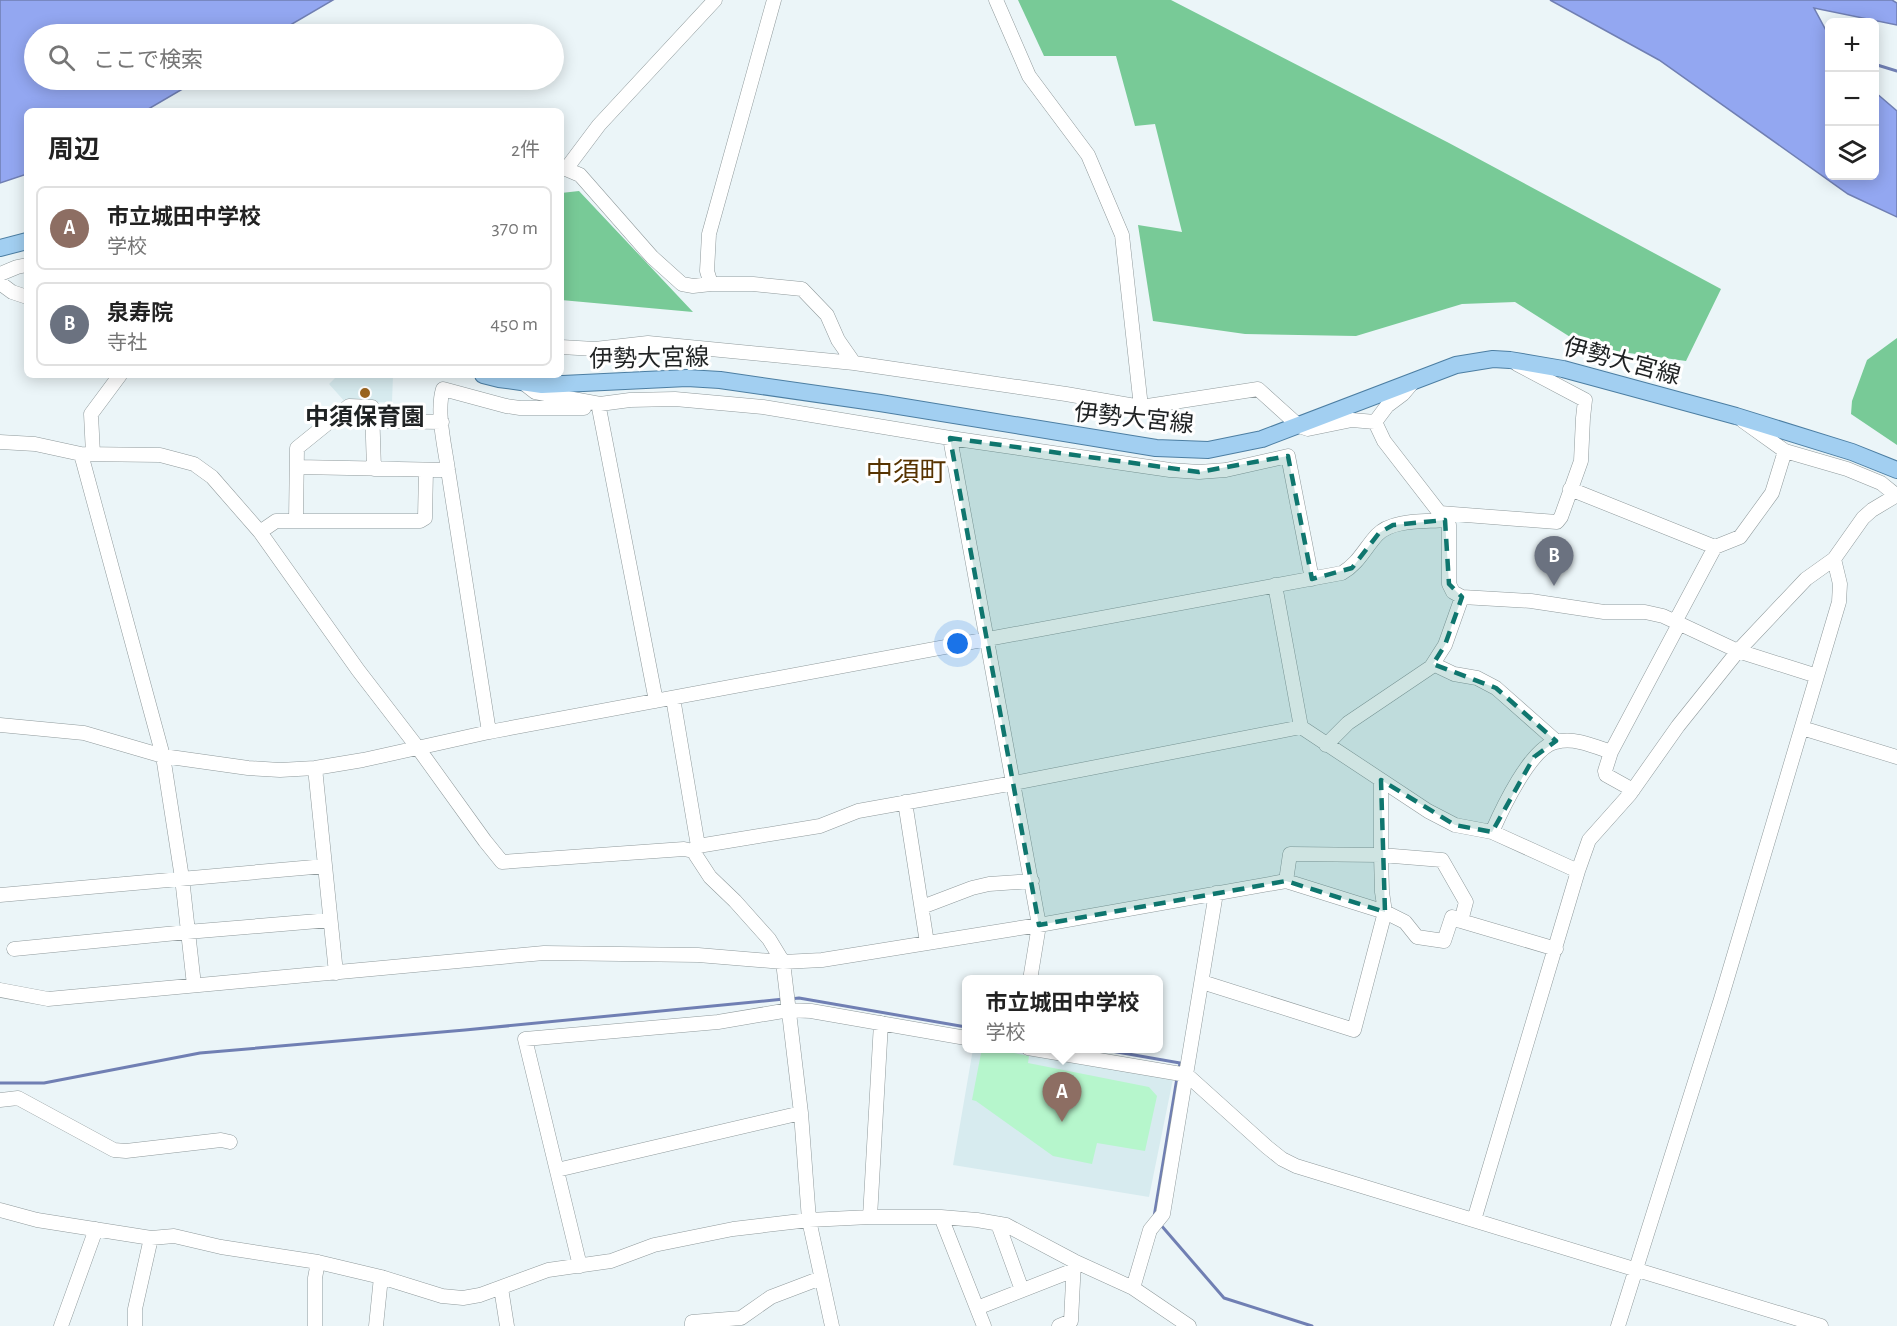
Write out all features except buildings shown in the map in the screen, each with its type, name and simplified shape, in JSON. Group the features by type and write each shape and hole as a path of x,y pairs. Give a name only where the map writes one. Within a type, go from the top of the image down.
{"main road":[{"path":"0,248 24,242"},
{"name":"伊勢大宮線","path":"498,378 542,385 687,378 720,380 1156,448 1208,450 1262,439 1456,365 1493,359 1510,360 1563,369 1736,416 1852,452 1897,470"}],"street":[{"path":"715,0 599,125 564,169 580,176 645,249 682,284 693,286 753,284 802,289 827,315 838,340 854,363"},
{"path":"711,284 707,271 709,234 774,0"},
{"path":"996,0 1029,76 1088,155 1122,235 1141,407"},
{"path":"0,274 24,266"},
{"path":"0,283 12,292 24,296"},
{"path":"564,347 596,349 648,343 854,363 1141,407 1258,389 1299,426 1308,429 1352,420 1375,422"},
{"path":"0,725 84,733 162,756 248,768 280,770 315,768 363,760 489,732 1342,573 1352,568 1379,533 1393,525 1443,516 1557,522 1561,517 1581,461 1585,400 1510,360"},
{"path":"118,378 91,414 87,454 162,756 182,878 194,985"},
{"path":"511,378 535,392 600,406"},
{"path":"1375,422 1387,406 1403,394 1414,381"},
{"path":"489,732 448,470 442,422 443,389 520,408 600,406 630,400 675,399 763,407 1159,469 1198,472 1226,470 1288,456 1312,579"},
{"path":"296,520 297,448 349,406 372,407 374,469"},
{"path":"600,406 656,701"},
{"path":"1474,1220 1589,840 1633,790 1678,726 1738,651 1806,579 1833,559 1863,518 1897,495 1881,483 1847,469 1785,451 1736,416"},
{"path":"373,421 442,422"},
{"path":"1375,422 1384,441 1449,525 1449,584 1453,592 1462,597 1531,601 1604,612 1645,612 1663,616 1738,651 1816,676"},
{"path":"950,438 1039,925 1031,975"},
{"path":"0,442 35,444 87,454 160,455 194,464 212,477 260,532 358,670 502,862 696,849 820,826 858,810 1014,783 1301,727"},
{"path":"1633,790 1606,775 1605,771 1611,752 1715,547 1740,537 1772,493 1785,451"},
{"path":"298,467 448,470"},
{"path":"260,532 276,521 420,521 425,518 426,470"},
{"path":"1570,489 1715,547"},
{"path":"1618,1326 1721,999 1839,602 1840,584 1833,559"},
{"path":"1275,585 1301,727 1428,812 1455,825 1492,832 1578,871"},
{"path":"1326,745 1348,723 1431,667 1445,645 1462,597"},
{"path":"1433,664 1454,674 1477,678 1496,688 1556,741"},
{"path":"673,698 696,849 710,877 769,939 783,962 801,1113 809,1220 832,1326"},
{"path":"1802,728 1897,757"},
{"path":"1492,832 1509,795 1542,748 1556,741 1585,742 1611,752"},
{"path":"315,768 336,973"},
{"path":"1202,982 1354,1029 1385,912 1382,892 1381,780"},
{"path":"904,802 927,943"},
{"path":"1286,881 1290,854 1381,855 1442,860 1466,902 1461,921"},
{"path":"0,895 325,866"},
{"path":"922,907 981,886 1032,880"},
{"path":"0,990 48,999 544,952 698,955 783,962 822,960 1039,925 1286,881 1385,912 1405,922 1417,937 1444,941 1452,917 1556,949"},
{"path":"1132,1288 1150,1230 1163,1214 1182,1074 1202,982 1216,893"},
{"path":"14,949 330,920"},
{"path":"580,1266 525,1039 718,1022 788,1002 811,1011 962,1037"},
{"path":"870,1216 881,1023"},
{"path":"1058,1053 1182,1074 1282,1160 1296,1166 1821,1326"},
{"path":"0,1100 18,1098 114,1150 126,1151 221,1140 230,1142"},
{"path":"557,1170 801,1113"},
{"path":"0,1210 37,1220 151,1238 174,1236 222,1247 318,1263 381,1277 442,1296 463,1298 480,1295 548,1270 611,1261 654,1245 733,1229 870,1216 977,1220 1006,1225 1074,1265 1132,1288 1189,1326"},
{"path":"941,1217 984,1326"},
{"path":"998,1224 1022,1290"},
{"path":"61,1326 96,1229"},
{"path":"135,1326 135,1309 151,1238"},
{"path":"315,1326 315,1278 318,1263"},
{"path":"977,1308 1074,1265"},
{"path":"1059,1326 1071,1321 1074,1265"},
{"path":"376,1326 381,1277"},
{"path":"692,1326 692,1322 741,1318 771,1297 821,1278"},
{"path":"501,1288 507,1326"}],"highlighted area":[{"path":"950,438 1199,472 1288,456 1312,579 1352,568 1379,533 1393,525 1445,520 1449,584 1462,597 1445,645 1433,664 1496,688 1556,741 1534,757 1492,832 1455,825 1381,780 1385,912 1286,881 1039,925"}],"shaded area":[{"name":"中須保育園","path":"335,378 393,378 392,402 346,403 329,384"},
{"path":"972,1053 1023,1053 1173,1079 1149,1197 953,1165"}],"green space":[{"path":"1018,0 1171,0 1449,143 1721,289 1686,361 1586,347 1515,302 1462,304 1356,336 1245,334 1153,321 1138,225 1182,232 1155,124 1135,126 1116,56 1044,56"},
{"path":"579,191 693,312 564,300 564,193"},
{"path":"1897,338 1897,445 1851,414 1852,401 1867,360"},
{"path":"981,1053 1014,1053 1029,1056 1028,1063 1149,1087 1157,1096 1145,1151 1097,1143 1092,1164 1053,1156 972,1100"}],"water":[{"path":"0,0 333,0 292,24 24,24 24,90 181,90 150,108 24,108 24,175 0,183"},
{"path":"1550,0 1892,0 1897,3 1897,25 1879,21 1879,18 1863,18 1814,8 1825,29 1825,178 1659,60"},
{"path":"1879,95 1897,111 1897,217 1848,194 1828,180 1879,180"}],"waterway":[{"path":"1879,66 1897,71"},
{"path":"790,999 799,998 962,1026"},
{"path":"0,1083 44,1083 200,1053 784,999"},
{"path":"1123,1053 1180,1063 1179,1069"},
{"path":"1154,1217 1177,1078"},
{"path":"1160,1224 1224,1298 1312,1326"}],"place":[{"name":"中須保育園","path":"365,393"},
{"name":"泉寿院","path":"1554,586"},
{"name":"市立城田中学校","path":"1062,1122"}],"district":[{"name":"中須町","path":"906,472"}]}
